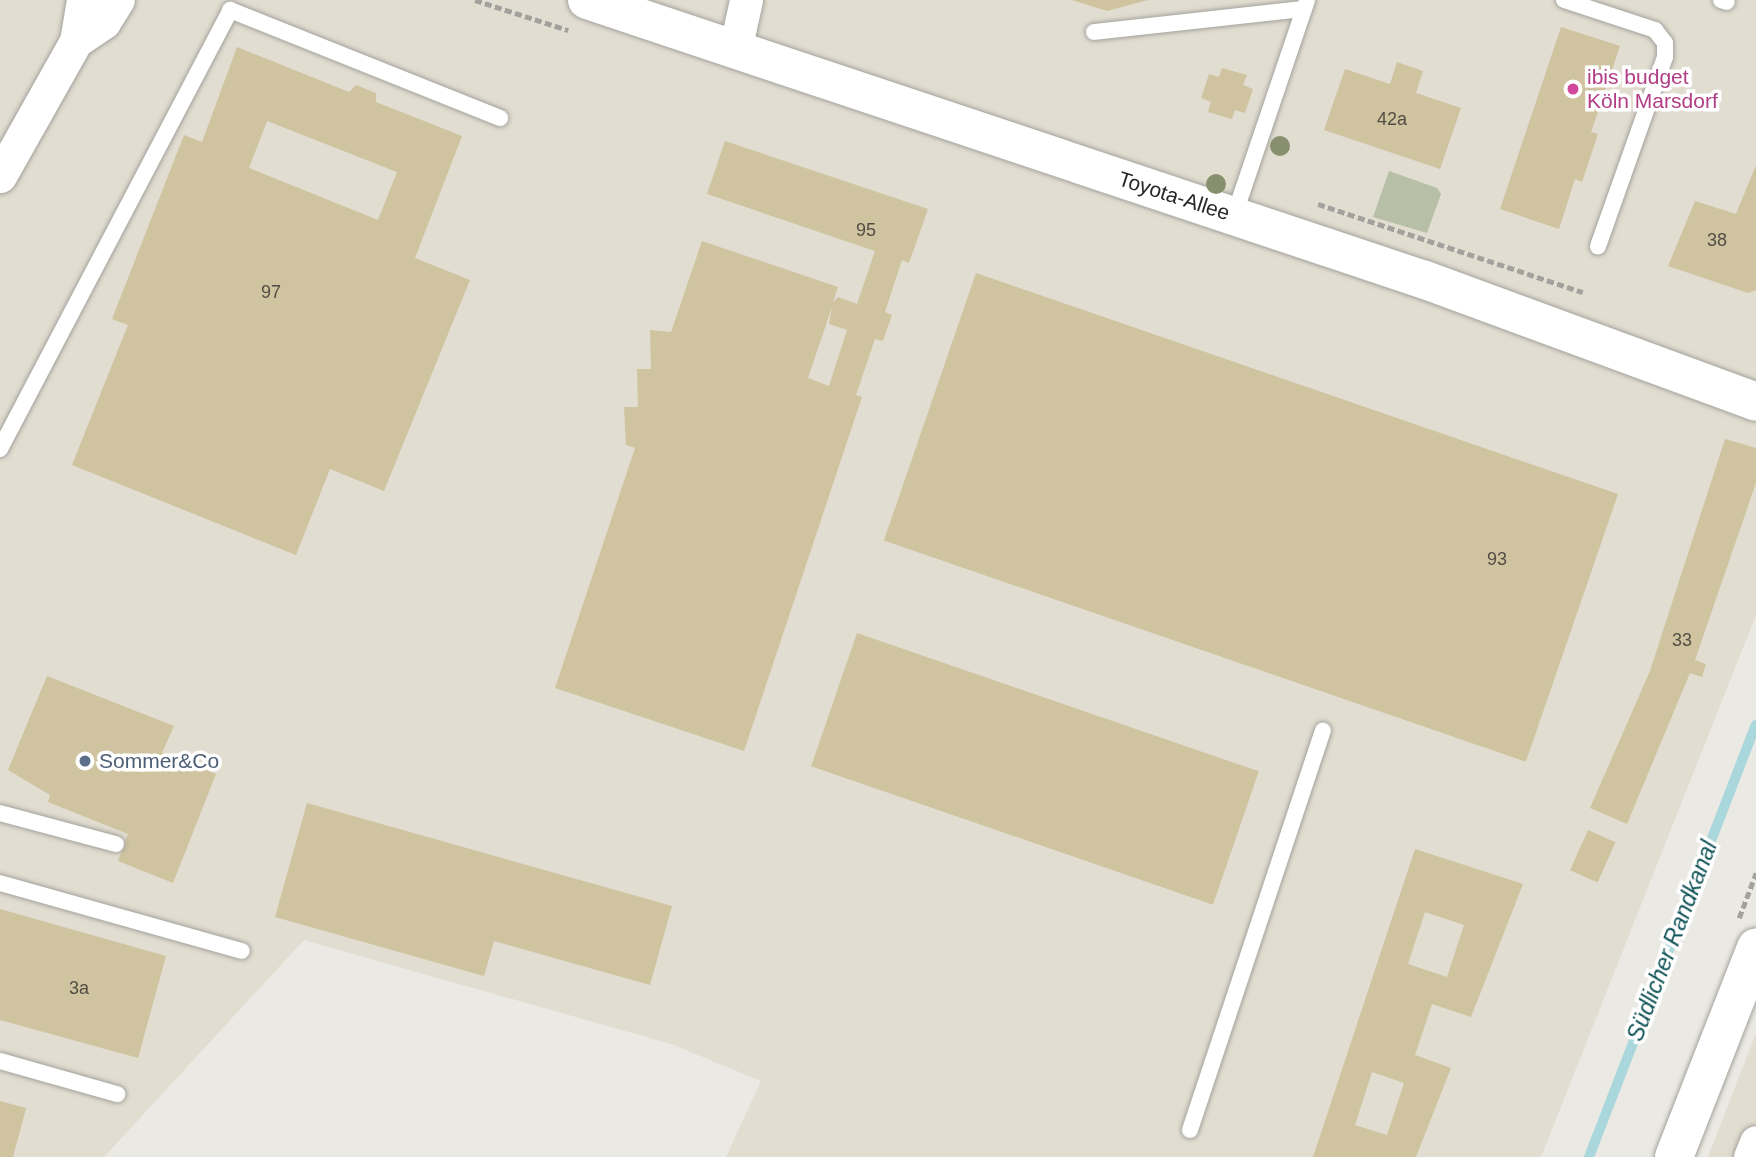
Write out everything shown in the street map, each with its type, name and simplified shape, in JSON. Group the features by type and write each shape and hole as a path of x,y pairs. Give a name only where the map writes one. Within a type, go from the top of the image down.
{"street":[{"path":"0,176 76,41 83,0"},
{"path":"76,41 104,22 118,0"},
{"name":"Toyota-Allee","path":"587,0 1234,216 1623,350 1756,402"},
{"path":"735,50 746,0"},
{"path":"1674,1157 1756,948"},
{"path":"1751,1157 1756,1142"}],"lane":[{"path":"1564,0 1655,30 1665,43 1665,57 1598,246"},
{"path":"1094,33 1306,5 1234,216"},
{"path":"0,449 230,10 500,118"},
{"path":"1190,1130 1323,731"},
{"path":"0,813 116,844"},
{"path":"0,883 242,951"},
{"path":"0,1061 117,1094"}],"shaded area":[{"path":"0,0 1756,0 1756,615 1541,1157 726,1157 761,1081 671,1044 304,940 104,1157 0,1157"},
{"path":"1756,1033 1756,1157 1708,1157"}],"green space":[{"path":"1389,171 1437,188 1441,194 1427,233 1373,217"}],"building":[{"path":"1072,0 1148,0 1107,11"},
{"name":"ibis budget Köln Marsdorf","path":"1561,27 1620,46 1591,132 1598,134 1582,182 1575,179 1559,229 1500,209"},
{"path":"237,47 349,92 356,85 376,93 376,102 462,136 415,258 470,280 384,491 330,469 296,555 72,465 128,325 112,319 184,135 202,142","holes":["267,121 397,172 378,220 249,168"]},
{"path":"1397,62 1423,71 1416,93 1461,108 1440,169 1324,130 1345,69 1390,84"},
{"path":"1222,68 1247,75 1243,85 1253,89 1245,113 1235,110 1232,119 1208,112 1211,102 1201,98 1209,74 1219,77"},
{"path":"725,141 928,209 909,263 902,260 885,312 892,315 883,341 875,339 856,395 862,397 744,751 555,688 635,448 626,445 624,407 638,407 637,369 651,369 650,330 671,332 702,241 838,287 833,302 838,297 857,304 875,251 707,194","holes":["832,307 829,324 847,330 829,386 808,378"]},
{"path":"1756,165 1756,290 1748,293 1668,266 1695,201 1736,214"},
{"path":"976,273 1618,494 1526,762 884,541"},
{"path":"1725,439 1756,448 1756,483 1695,660 1706,664 1702,677 1690,673 1627,824 1590,808 1650,671"},
{"path":"857,633 1259,771 1213,905 811,766"},
{"name":"Sommer&Co","path":"47,676 174,726 162,753 216,774 173,883 118,861 128,834 48,802 50,795 8,770"},
{"path":"307,803 672,906 650,985 494,941 484,976 275,917"},
{"path":"1588,830 1615,842 1598,882 1570,870"},
{"path":"1415,849 1523,884 1471,1017 1432,1004 1415,1055 1451,1068 1416,1157 1313,1157","holes":["1425,912 1464,925 1447,977 1408,964","1372,1072 1404,1083 1387,1135 1355,1125"]},
{"path":"0,909 166,956 138,1058 0,1020"},
{"path":"0,1101 26,1108 13,1157 0,1157"}],"waterway":[{"name":"Südlicher Randkanal","path":"1589,1157 1756,725"}],"place":[{"name":"ibis budget Köln Marsdorf","path":"1573,89"},
{"name":"Sommer&Co","path":"85,761"}]}
